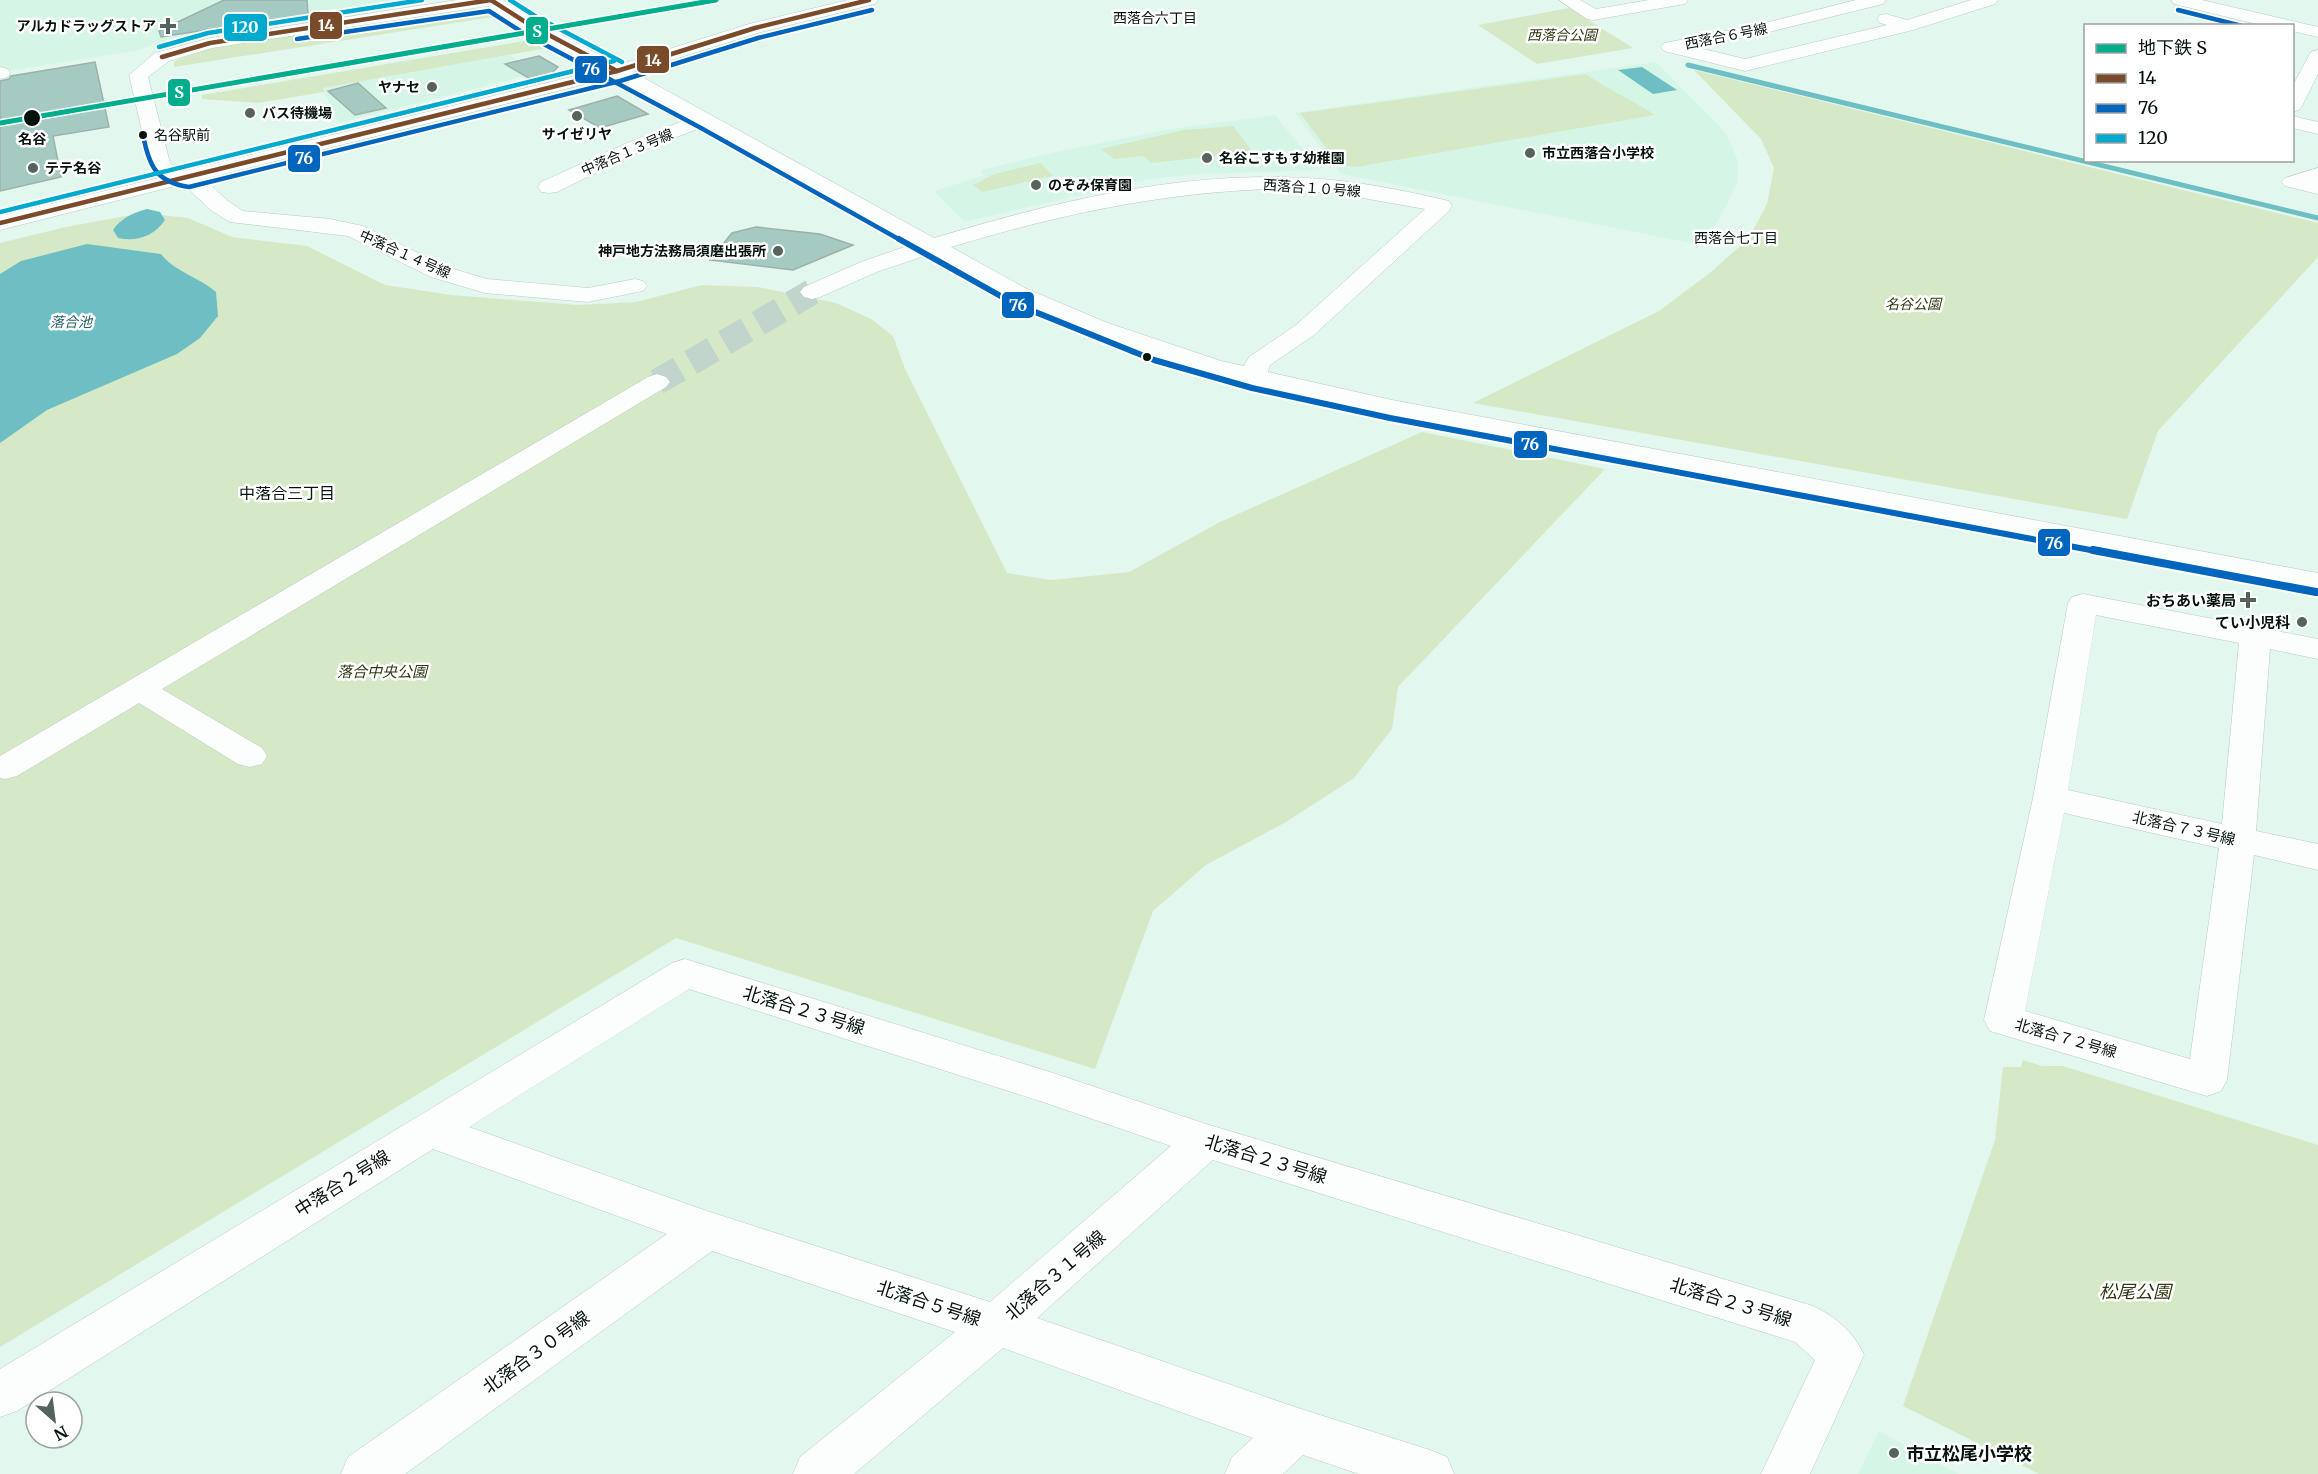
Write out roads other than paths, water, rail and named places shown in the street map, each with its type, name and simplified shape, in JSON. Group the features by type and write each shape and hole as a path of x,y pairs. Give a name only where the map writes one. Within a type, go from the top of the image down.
{"street":[{"path":"610,68 742,23 831,0"},
{"path":"0,211 170,168 610,68 755,28 869,0"},
{"path":"1568,0 1593,15 1679,0"},
{"path":"1833,0 1907,26 1989,0"},
{"name":"西落合６号線","path":"1877,0 1761,29 1670,47 1745,65 1907,26"},
{"path":"2180,0 2282,24"},
{"path":"170,168 146,106 138,75 162,57 210,43 493,2 565,45 706,119 1017,293 1070,317 1157,350 1254,378 1392,408 2318,582"},
{"path":"2294,27 2318,32"},
{"path":"2294,101 2312,53"},
{"name":"中落合１３号線","path":"549,187 634,147 706,119"},
{"path":"2294,122 2318,128"},
{"path":"0,203 124,173 170,168"},
{"path":"0,223 170,168"},
{"name":"中落合１４号線","path":"170,168 199,185 227,212 238,217 260,221 330,226 355,231 439,272 485,286 588,295 635,286"},
{"path":"2318,174 2292,182 2318,188"},
{"name":"西落合１０号線","path":"932,246 1018,221 1094,204 1173,189 1220,185 1315,185 1379,193 1441,206 1305,330 1258,362 1254,378"},
{"path":"812,292 846,276 932,246"},
{"path":"5,768 657,382"},
{"name":"北落合７２号線","path":"2255,637 2238,840 2207,1080 2004,1020 2050,798 2083,603 2318,649"},
{"path":"139,689 250,756"},
{"name":"北落合７３号線","path":"2050,798 2318,856"},
{"name":"中落合２号線","path":"0,1395 685,973"},
{"name":"北落合２３号線","path":"685,973 1050,1088 1206,1141 1810,1326 1841,1355 1785,1474"},
{"name":"北落合５号線","path":"428,1130 707,1230 997,1325 1295,1430 1430,1474"},
{"name":"北落合３１号線","path":"817,1474 997,1325 1206,1141"},
{"name":"北落合３０号線","path":"365,1474 707,1230"},
{"path":"1250,1474 1295,1430"}],"water":[{"path":"1642,67 1677,90 1653,94 1618,70"},
{"name":"落合池","path":"87,244 161,254 180,270 216,292 218,316 200,338 177,354 47,410 0,443 0,274 21,261"}],"waterway":[{"path":"1688,65 2084,161"},
{"path":"2087,162 2318,218"},
{"path":"131,230 147,220"}],"tunnel":[{"path":"657,382 812,292"}],"metro line":[{"name":"S","path":"0,123 716,0"}],"place":[{"name":"アルカドラッグストア","path":"168,26"},
{"name":"ヤナセ","path":"432,87"},
{"name":"バス待機場","path":"250,113"},
{"name":"サイゼリヤ","path":"577,116"},
{"name":"名谷","path":"32,118"},
{"name":"名谷駅前","path":"143,135"},
{"name":"市立西落合小学校","path":"1530,153"},
{"name":"名谷こすもす幼稚園","path":"1207,158"},
{"name":"テテ名谷","path":"33,168"},
{"name":"のぞみ保育園","path":"1036,185"},
{"name":"神戸地方法務局須磨出張所","path":"778,251"},
{"name":"おちあい薬局","path":"2248,600"},
{"name":"てい小児科","path":"2302,622"},
{"name":"市立松尾小学校","path":"1894,1453"}],"district":[{"name":"西落合六丁目","path":"1155,18"},
{"name":"西落合七丁目","path":"1736,238"},
{"name":"中落合三丁目","path":"287,493"}],"park label":[{"name":"西落合公園","path":"1562,35"},
{"name":"名谷公園","path":"1913,304"},
{"name":"落合中央公園","path":"382,671"},
{"name":"松尾公園","path":"2135,1291"}]}
